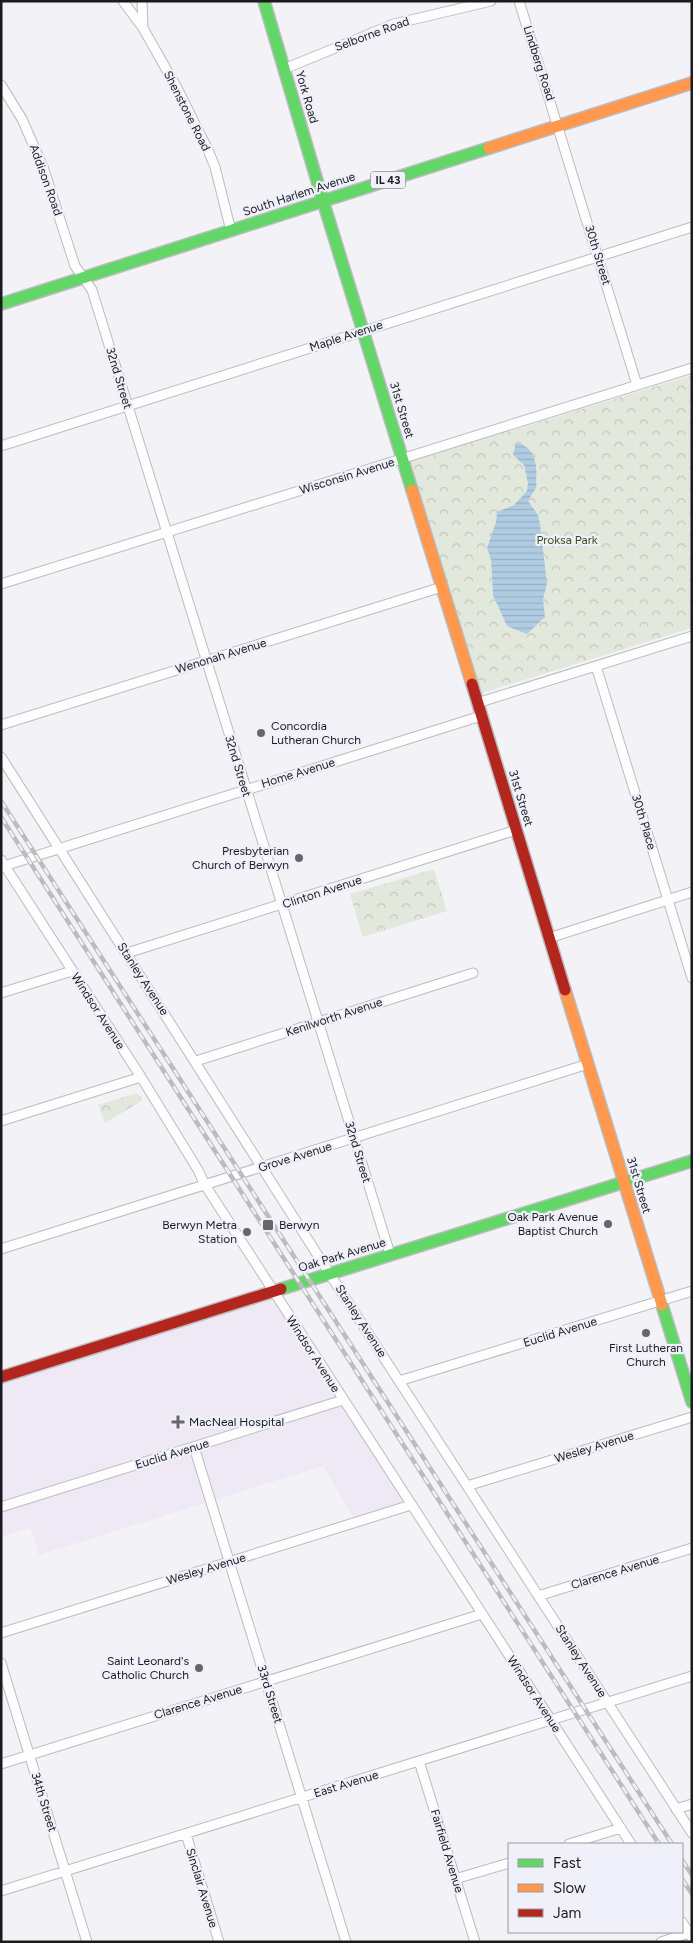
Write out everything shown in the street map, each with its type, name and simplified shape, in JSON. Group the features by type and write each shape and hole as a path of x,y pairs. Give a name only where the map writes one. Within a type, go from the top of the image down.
{"street":[{"name":"Shenstone Road","path":"122,1 143,28 178,90 208,150 215,167 231,231"},
{"path":"142,1 143,28"},
{"name":"York Road","path":"264,1 323,201"},
{"name":"Selborne Road","path":"284,69 394,24 491,1"},
{"name":"Lindberg Road","path":"518,1 558,126"},
{"name":"South Harlem Avenue","path":"1,304 692,83"},
{"name":"Addison Road","path":"1,85 22,119 43,167 75,266 84,278"},
{"name":"30th Street","path":"558,126 637,385"},
{"name":"31st Street","path":"323,201 692,1402"},
{"name":"Maple Avenue","path":"1,446 692,227"},
{"name":"32nd Street","path":"84,278 92,290 390,1254"},
{"name":"Wisconsin Avenue","path":"1,584 692,368"},
{"name":"Wenonah Avenue","path":"1,725 442,588"},
{"path":"477,703 692,636"},
{"name":"30th Place","path":"596,666 692,978"},
{"name":"Home Avenue","path":"2,864 60,849 481,716"},
{"name":"Stanley Avenue","path":"1,756 329,1273 692,1833"},
{"name":"Clinton Avenue","path":"126,953 281,906 516,830"},
{"name":"Windsor Avenue","path":"2,864 141,1077 198,1170 205,1185 272,1291 630,1843"},
{"path":"549,938 692,892"},
{"path":"1,993 72,971"},
{"name":"Kenilworth Avenue","path":"196,1061 473,973"},
{"name":"Grove Avenue","path":"1,1249 588,1064"},
{"path":"1,1121 141,1077"},
{"name":"Oak Park Avenue","path":"1,1377 692,1161"},
{"name":"Euclid Avenue","path":"400,1381 692,1291"},
{"name":"Euclid Avenue","path":"1,1508 343,1400"},
{"name":"Wesley Avenue","path":"467,1486 692,1417"},
{"name":"33rd Street","path":"194,1447 346,1942"},
{"name":"Wesley Avenue","path":"1,1633 411,1505"},
{"name":"Clarence Avenue","path":"538,1596 692,1548"},
{"name":"Clarence Avenue","path":"1,1764 482,1614"},
{"name":"34th Street","path":"1,1663 88,1942"},
{"name":"East Avenue","path":"1,1891 692,1676"},
{"name":"Fairfield Avenue","path":"419,1761 474,1942"},
{"path":"676,1809 692,1804"},
{"path":"572,1843 621,1828"},
{"name":"Sinclair Avenue","path":"186,1834 218,1942"},
{"path":"455,1880 508,1863"},
{"path":"662,1942 690,1936 683,1924"}],"shaded area":[{"name":"MacNeal Hospital","path":"272,1294 408,1503 355,1520 323,1466 39,1555 30,1528 1,1537 1,1379"}],"green space":[{"name":"Proksa Park","path":"692,375 692,628 482,693 410,462"},
{"path":"434,869 447,911 363,937 350,894"},
{"path":"137,1093 143,1100 105,1123 98,1105"}],"water":[{"path":"516,443 527,448 534,457 536,487 528,501 538,515 547,584 543,599 545,617 527,634 507,626 493,595 491,559 487,548 496,522 497,512 514,505 527,491 528,483 524,465 513,455"}],"railway":[{"path":"1,801 671,1843"},
{"path":"1,817 658,1843"},
{"path":"683,1862 692,1875"},
{"path":"683,1880 692,1894"}],"traffic: fast":[{"path":"264,1 412,490"},
{"path":"1,304 489,148"},
{"path":"281,1289 692,1161"},
{"path":"662,1305 692,1402"}],"traffic: slow":[{"path":"489,148 692,83"},
{"path":"412,490 472,684"},
{"path":"565,990 662,1305"}],"traffic: jam":[{"path":"472,684 565,990"},
{"path":"1,1377 281,1289"}],"place":[{"name":"Concordia Lutheran Church","path":"261,733"},
{"name":"Presbyterian Church of Berwyn","path":"299,858"},
{"name":"Oak Park Avenue Baptist Church","path":"608,1224"},
{"name":"Berwyn","path":"268,1225"},
{"name":"Berwyn Metra Station","path":"247,1232"},
{"name":"First Lutheran Church","path":"646,1333"},
{"name":"MacNeal Hospital","path":"178,1422"},
{"name":"Saint Leonard's Catholic Church","path":"199,1668"}]}
